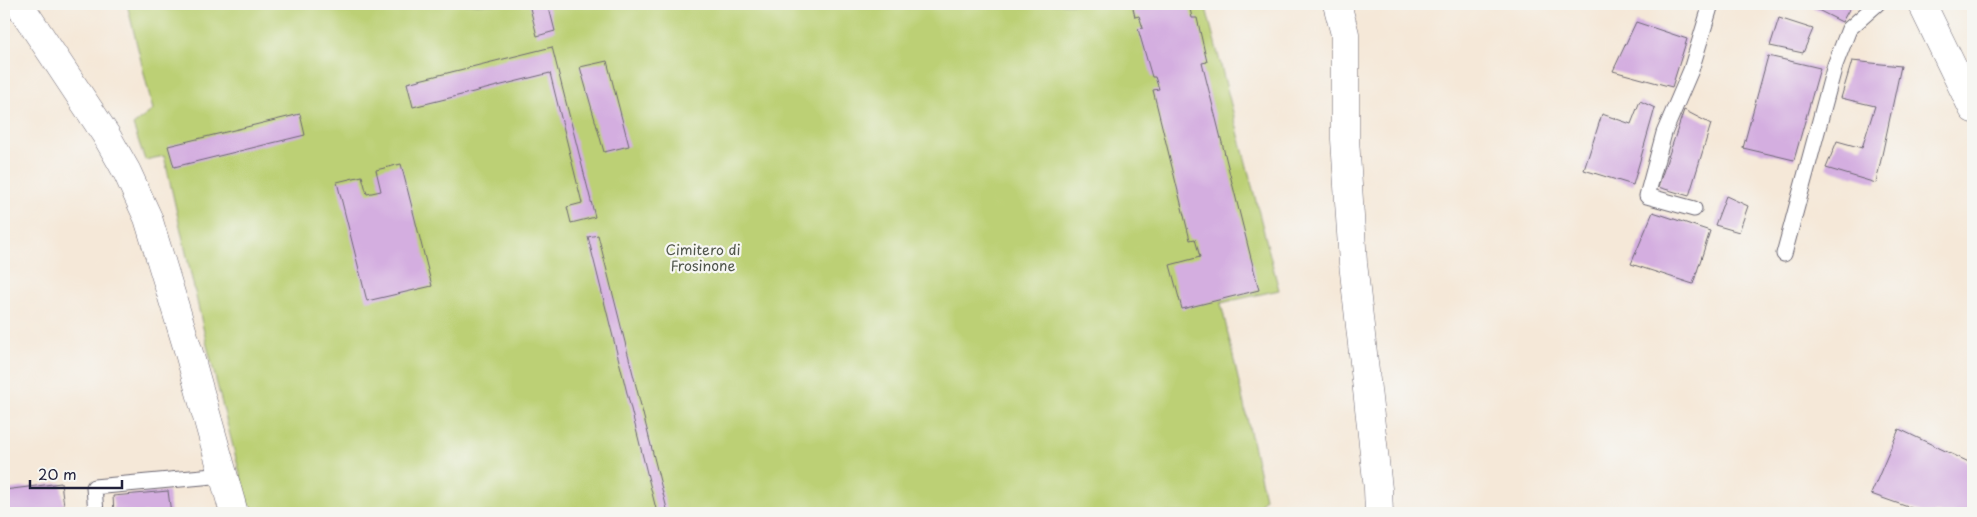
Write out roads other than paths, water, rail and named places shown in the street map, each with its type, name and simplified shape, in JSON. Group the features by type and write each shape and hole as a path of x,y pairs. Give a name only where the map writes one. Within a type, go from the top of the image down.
{"street":[{"path":"19,4 106,135 148,218 189,353 234,513"},
{"path":"1337,4 1345,34 1345,139 1352,244 1379,513"},
{"path":"1922,4 1973,109"}],"lane":[{"path":"1694,209 1647,196 1664,133 1691,70 1711,4"},
{"path":"1784,254 1835,65 1849,29 1877,4"},
{"path":"96,513 94,487 224,475"}],"park label":[{"name":"Cimitero di Frosinone","path":"703,258"}]}
